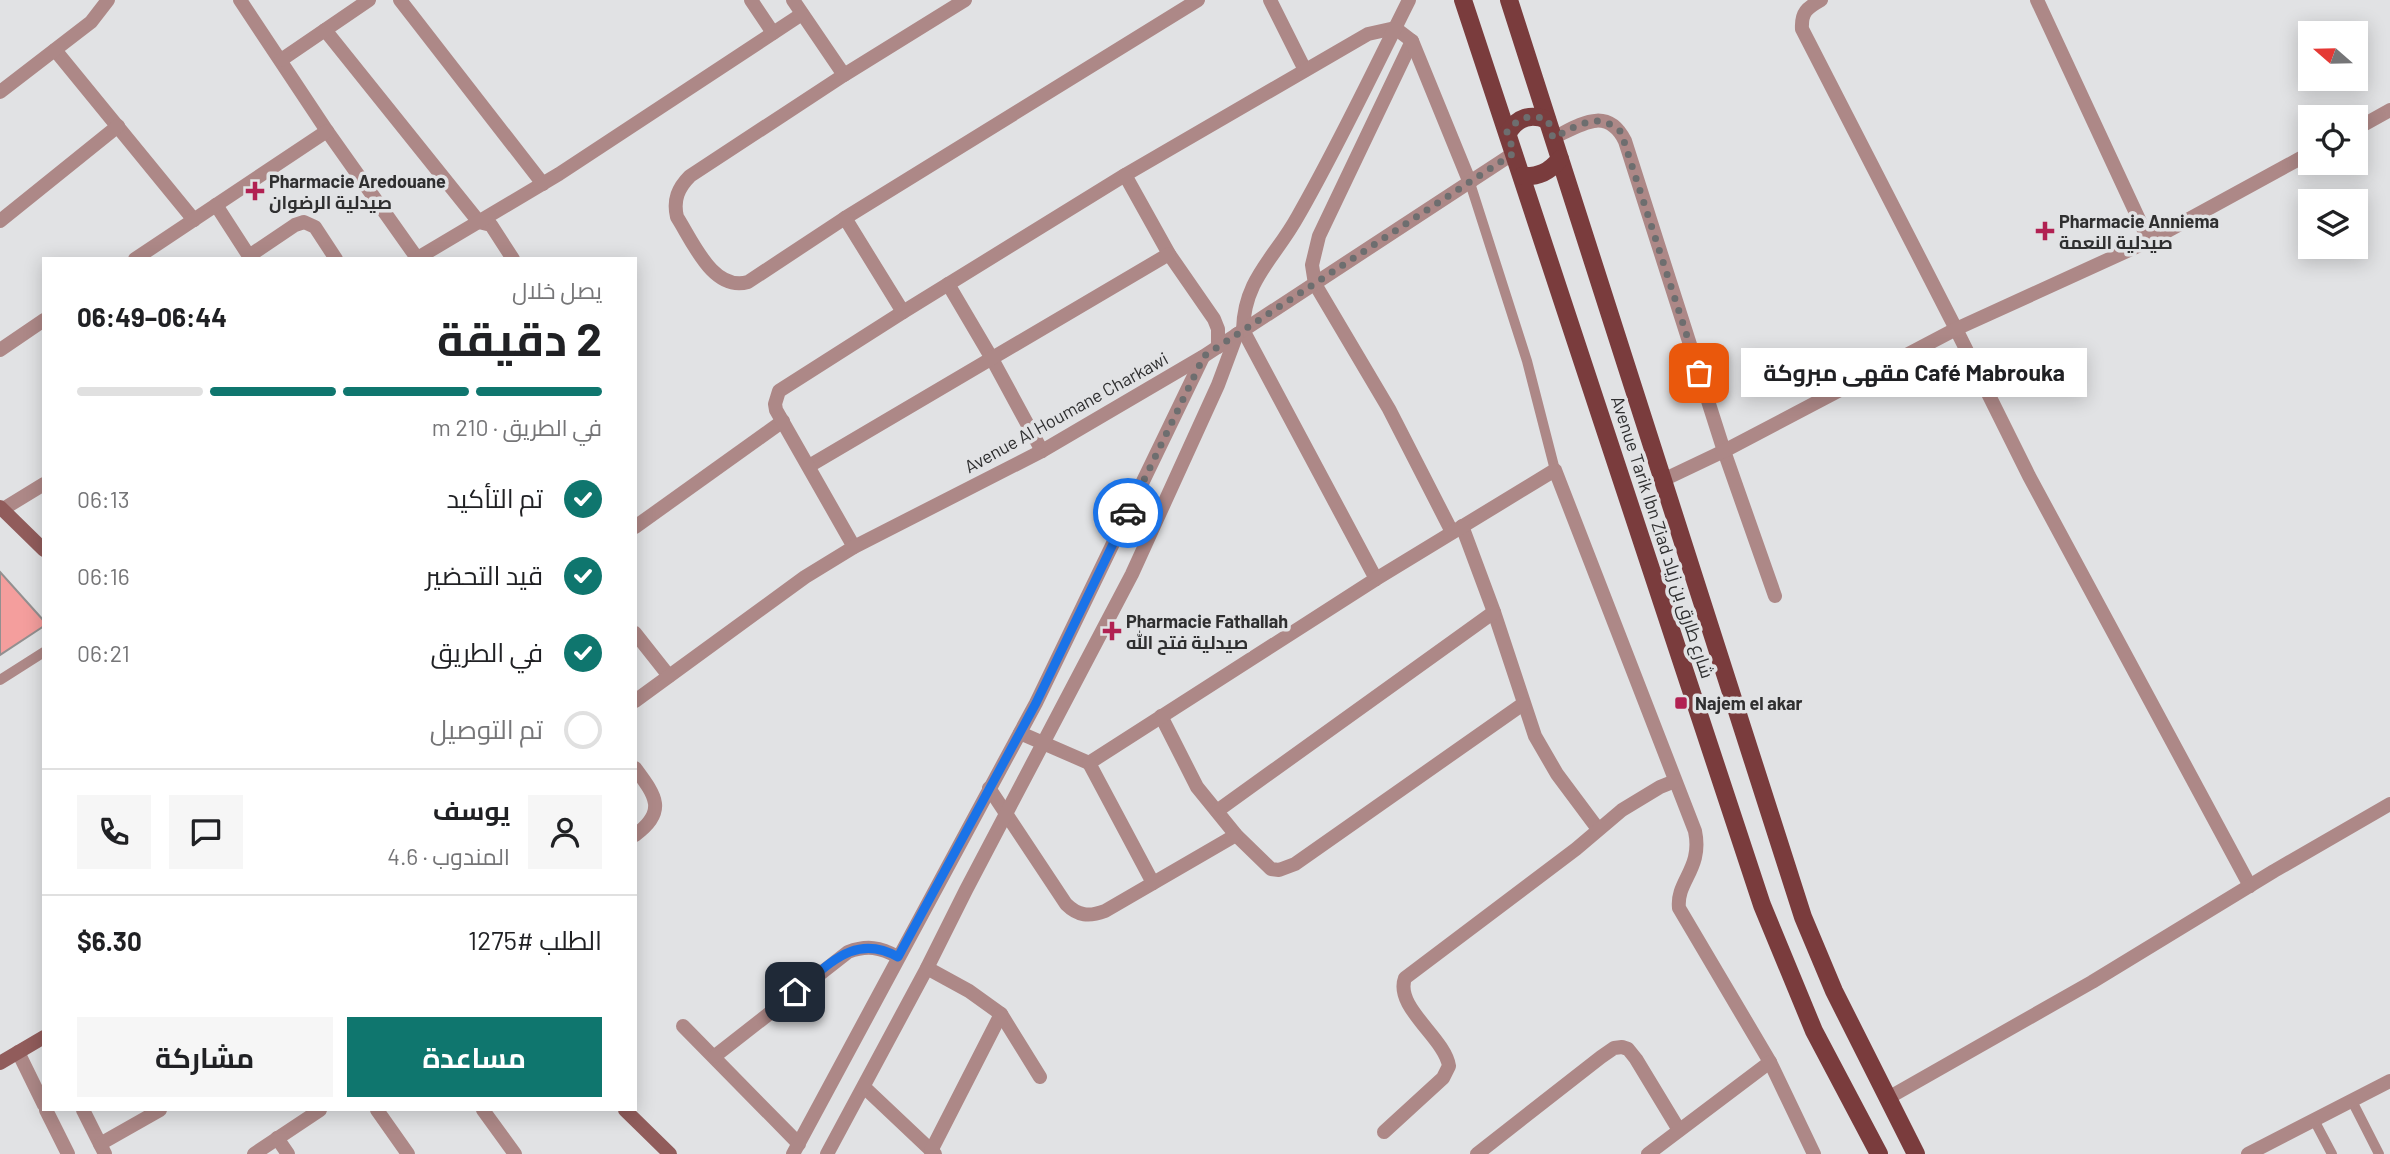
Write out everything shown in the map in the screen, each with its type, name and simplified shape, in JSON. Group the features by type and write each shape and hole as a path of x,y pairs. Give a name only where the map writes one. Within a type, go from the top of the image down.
{"main road":[{"name":"Avenue Tarik Ibn Ziad شارع طارق بن زياد","path":"1463,0 1762,905 1814,1031 1879,1154"},
{"name":"Avenue Tarik Ibn Ziad شارع طارق بن زياد","path":"1509,0 1803,917 1834,991 1916,1154"},
{"path":"1507,132 1525,117 1548,120"},
{"path":"1522,176 1548,172 1560,159"},
{"path":"1,508 42,548"},
{"path":"0,1063 42,1038"},
{"path":"626,1111 661,1151"}],"street":[{"path":"0,92 91,22 108,0"},
{"path":"240,0 416,257"},
{"path":"281,60 369,0"},
{"path":"400,0 542,184"},
{"path":"793,0 844,75"},
{"path":"965,0 844,75 690,176 681,185 674,206 677,217 719,279 738,285 748,282 845,218 1198,0"},
{"path":"1270,0 1305,70"},
{"path":"827,1154 928,968 1006,812 1132,574 1218,386 1240,332 1252,286 1298,217 1409,0"},
{"path":"1821,0 1807,8 1801,17 1802,29 2028,476 2250,886"},
{"path":"2037,0 2149,241"},
{"path":"753,1 773,33"},
{"path":"420,257 542,184 802,14"},
{"path":"854,548 783,421 775,404 779,391 1125,175 1368,34 1395,29 1412,41 1470,183"},
{"path":"325,30 479,222 491,225 512,257"},
{"path":"1412,41 1319,236 1312,265 1315,284 1457,529 1494,612 1535,736 1557,774 1598,829"},
{"path":"55,50 194,220"},
{"path":"2368,122 2390,110"},
{"path":"1553,138 1587,121 1597,120 1614,126 1621,132 1724,451 1775,596"},
{"path":"0,221 118,126"},
{"path":"138,257 327,131"},
{"name":"Avenue Al Houmane Charkawi","path":"637,700 805,577 854,548 1042,451 1204,356 1514,153"},
{"path":"1663,480 1724,451 1956,329 2149,241 2298,160"},
{"path":"1125,175 1168,254 1214,319 1218,329 1218,347"},
{"path":"216,205 245,257"},
{"path":"845,218 903,312"},
{"path":"247,257 295,225 304,222 315,228 335,257"},
{"path":"808,466 1168,254"},
{"path":"948,284 1042,451"},
{"path":"2,343 42,321"},
{"path":"1240,332 1376,579"},
{"path":"683,1026 715,1056 796,1149 1020,733 1204,356"},
{"path":"637,526 783,421"},
{"path":"1089,763 1376,579 1555,470 1698,842 1696,859 1681,892 1679,908 1770,1062 1814,1154"},
{"path":"1,508 42,485"},
{"path":"1217,811 1494,612"},
{"path":"637,636 669,676"},
{"path":"1161,716 1197,787 1236,835 1271,869 1288,867 1523,704"},
{"path":"1020,733 1089,763 1153,883"},
{"path":"637,771 652,791 656,805 649,823 637,833"},
{"path":"1384,1132 1443,1078 1449,1066 1446,1055 1406,999 1402,986 1405,978 1643,796 1675,781"},
{"path":"989,788 1066,904 1080,915 1089,916 1105,911 1236,835"},
{"path":"1888,1098 2092,982 2390,804"},
{"path":"715,1056 848,952 862,947 873,947 884,949 898,957"},
{"path":"928,968 969,991 1001,1014 1040,1077"},
{"path":"864,1087 933,1152 1001,1014"},
{"path":"1477,1154 1617,1047 1628,1049 1636,1059 1679,1130"},
{"path":"18,1052 42,1101"},
{"path":"1648,1154 1770,1062"},
{"path":"2248,1154 2389,1083"},
{"path":"47,1111 68,1154"},
{"path":"83,1111 102,1149 159,1111"},
{"path":"254,1154 318,1111"},
{"path":"378,1111 408,1154"},
{"path":"484,1111 515,1154"},
{"path":"277,1138 288,1154"}],"lane":[{"path":"1470,183 1527,361 1555,470"},
{"path":"0,680 42,653"},
{"path":"2352,1101 2379,1154"},
{"path":"2314,1120 2332,1154"}],"building":[{"path":"0,572 42,619 42,627 0,655"}],"way so far":[{"path":"1128,513 1204,356 1514,153 1507,132 1525,117 1548,120 1553,138 1587,121 1597,120 1606,121 1621,132 1699,373"}],"place":[{"name":"Pharmacie Aredouane صيدلية الرضوان","path":"255,191"},
{"name":"Pharmacie Anniema صيدلية النعمة","path":"2045,231"},
{"name":"Café Mabrouka مقهى مبروكة","path":"1699,373"},
{"name":"Pharmacie Fathallah صيدلية فتح الله","path":"1112,631"},
{"name":"Najem el akar","path":"1681,703"}],"route":[{"path":"795,992 835,960 862,947 884,949 898,957 1036,703 1128,513"}]}
